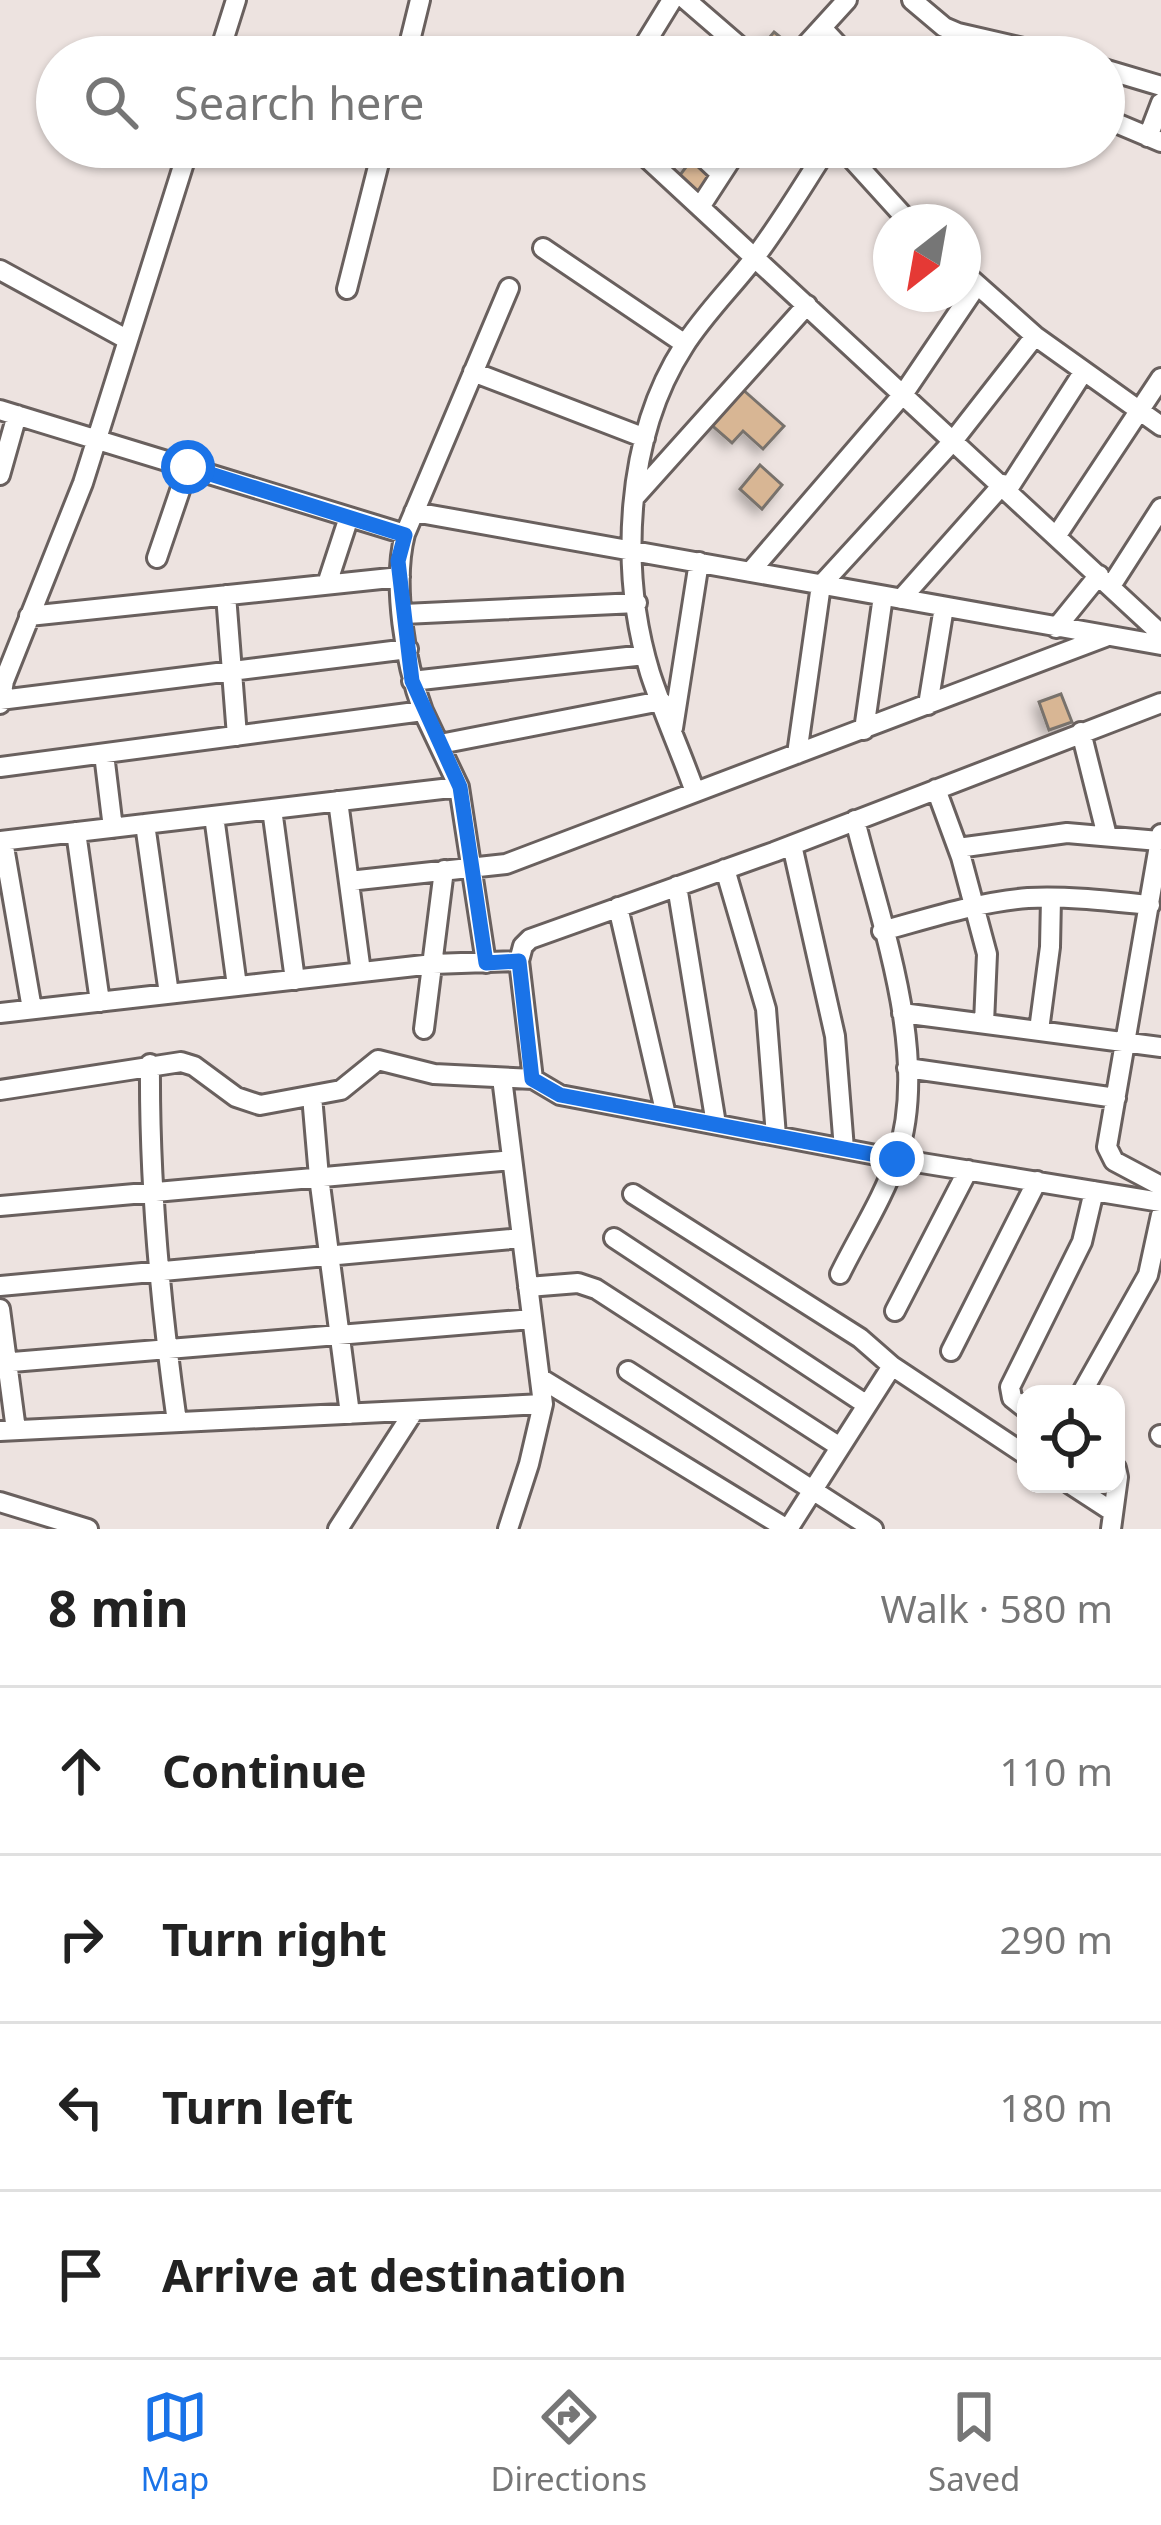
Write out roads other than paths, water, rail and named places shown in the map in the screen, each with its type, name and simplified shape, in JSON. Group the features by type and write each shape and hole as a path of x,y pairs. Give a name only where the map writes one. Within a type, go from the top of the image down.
{"street":[{"path":"411,36 420,0"},
{"path":"651,36 672,0"},
{"path":"686,0 728,36"},
{"path":"815,36 847,0"},
{"path":"911,0 944,27 971,36"},
{"path":"224,36 234,1"},
{"path":"822,28 829,36"},
{"path":"1125,78 1161,86"},
{"path":"1125,127 1154,139 1161,103"},
{"path":"182,168 97,439 0,701 408,649"},
{"path":"347,289 378,168"},
{"path":"657,168 1161,634"},
{"path":"715,168 721,174"},
{"path":"700,207 725,168"},
{"path":"695,792 645,655 632,551 633,498 645,438 685,344 755,257 814,168"},
{"path":"860,168 893,204"},
{"path":"543,248 685,344"},
{"path":"0,270 128,340"},
{"path":"486,963 460,787 412,681 398,561 508,288"},
{"path":"981,288 1035,336 1161,425"},
{"path":"633,498 807,305"},
{"path":"750,572 904,393 950,312"},
{"path":"797,754 821,585 953,441 1035,336"},
{"path":"864,730 892,597 1005,486 1084,371"},
{"path":"473,372 645,438"},
{"path":"1057,535 1161,378"},
{"path":"0,475 8,413 405,535"},
{"path":"157,558 188,467"},
{"path":"1056,628 1105,581 1161,508"},
{"path":"414,512 1161,645"},
{"path":"327,584 350,517"},
{"path":"673,728 699,562"},
{"path":"29,616 400,577"},
{"path":"226,595 237,736"},
{"path":"404,614 637,603"},
{"path":"928,705 944,607"},
{"path":"349,881 506,864 1105,637"},
{"path":"412,681 645,655"},
{"path":"440,743 661,701"},
{"path":"532,1079 519,961 530,939 792,845 1161,703"},
{"path":"0,767 423,711"},
{"path":"1081,732 1107,836"},
{"path":"104,754 113,828"},
{"path":"32,1009 2,841 460,787"},
{"path":"935,789 958,848 987,954 984,1023"},
{"path":"338,801 361,972"},
{"path":"272,809 296,980"},
{"path":"214,816 237,986"},
{"path":"840,1274 897,1159 907,1112 902,1012 855,820"},
{"path":"145,824 169,994"},
{"path":"76,832 100,1001"},
{"path":"958,848 1051,834 1161,837 1107,1148 1109,1157 1161,1186"},
{"path":"792,845 835,1036 844,1149"},
{"path":"725,869 766,1009 776,1136"},
{"path":"424,1029 444,870"},
{"path":"677,886 716,1124"},
{"path":"882,932 976,906 1051,898 1150,905"},
{"path":"1039,1030 1051,947 1051,898"},
{"path":"618,907 666,1115"},
{"path":"0,1013 433,964 519,961"},
{"path":"902,1012 1161,1047"},
{"path":"0,1090 181,1062 194,1066 236,1097 260,1105 347,1087 378,1060 434,1074 532,1079 560,1095 897,1159 1161,1202"},
{"path":"150,1064 156,1271 177,1423"},
{"path":"908,1068 1116,1098"},
{"path":"502,1078 543,1405 508,1529"},
{"path":"312,1096 350,1414"},
{"path":"0,1206 512,1160"},
{"path":"895,1311 968,1170"},
{"path":"951,1352 1037,1181"},
{"path":"1017,1402 1010,1387 1082,1242 1094,1191"},
{"path":"633,1194 860,1339 892,1366 1017,1449"},
{"path":"1086,1385 1148,1275 1161,1215"},
{"path":"0,1286 522,1238"},
{"path":"614,1238 867,1405"},
{"path":"528,1287 578,1283 596,1288 841,1447"},
{"path":"0,1309 8,1431 543,1405"},
{"path":"4,1363 532,1318"},
{"path":"540,1378 788,1529 892,1366"},
{"path":"628,1371 873,1529"},
{"path":"346,1526 414,1411"},
{"path":"1080,1493 1112,1521"},
{"path":"0,1502 88,1529"}]}
